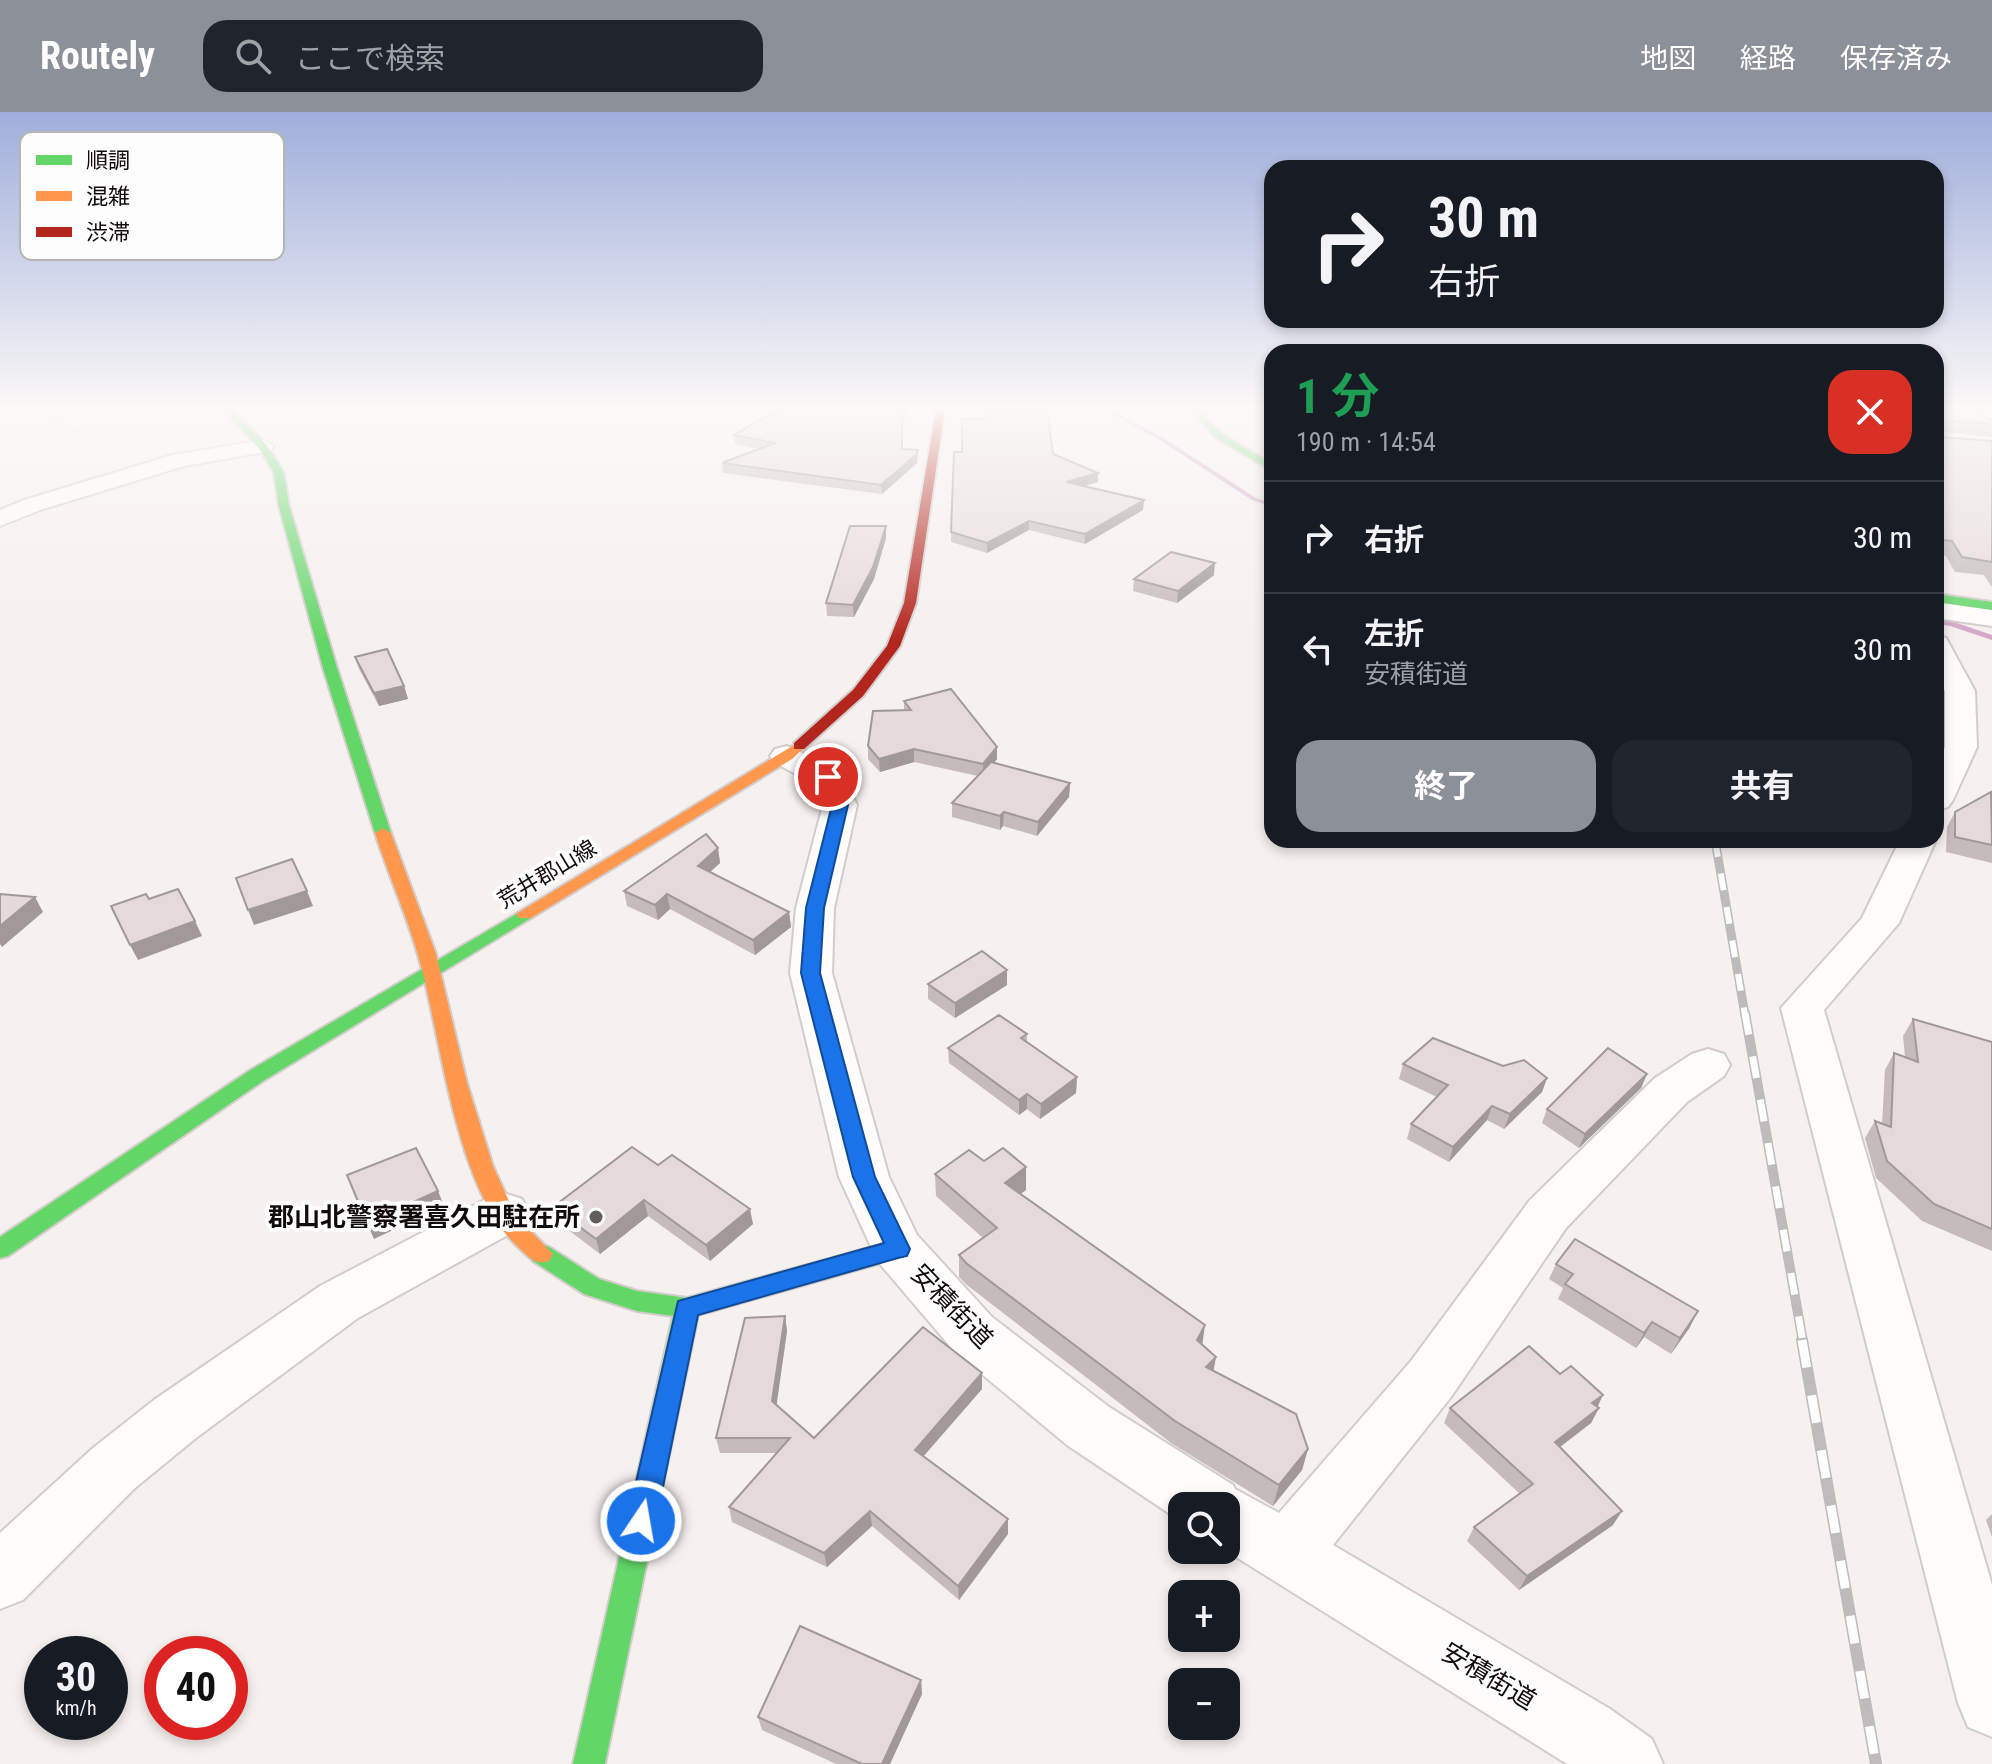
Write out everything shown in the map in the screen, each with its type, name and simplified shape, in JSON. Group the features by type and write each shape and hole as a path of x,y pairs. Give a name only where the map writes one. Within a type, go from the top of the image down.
{"street":[{"path":"0,519 32,505 95,486"},
{"path":"281,486 330,668 385,840 432,971 444,1035 489,1188 504,1213 534,1250 592,1287 637,1301 687,1308 898,1249"},
{"name":"荒井郡山線","path":"0,1249 256,1076 787,756 858,693 893,646 910,603 929,486"},
{"path":"0,534 6,540 0,544"},
{"path":"1944,597 1992,603"},
{"path":"1944,611 1992,618"},
{"path":"1944,660 1960,691 1961,747 1944,783"},
{"name":"安積街道","path":"787,756 828,777 840,805 815,908 811,973 864,1177 898,1249 985,1343 1088,1426 1189,1492"},
{"path":"1914,848 1879,923 1802,1008 1992,1703"},
{"path":"1285,1554 1431,1379 1548,1214 1671,1090 1708,1065"},
{"path":"0,1577 114,1468 175,1419 339,1302 504,1213"},
{"path":"589,1764 687,1308"},
{"name":"安積街道","path":"1240,1525 1585,1734 1627,1764"}],"building":[{"path":"953,486 1084,486 1144,500 1085,534 1029,521 987,543 951,532"},
{"path":"1944,486 1992,486 1992,562 1962,557 1952,541 1944,540"},
{"path":"850,526 886,526 873,567 853,605 826,603"},
{"path":"1171,552 1215,563 1178,591 1134,579"},
{"path":"387,649 404,686 374,693 355,657"},
{"path":"951,689 997,747 983,764 914,749 879,759 868,746 873,711 911,710 904,701"},
{"path":"991,762 1070,783 1038,822 1004,812 1000,816 952,803"},
{"path":"1991,792 1992,845 1955,837 1955,812"},
{"path":"706,834 718,848 698,866 789,912 753,940 667,894 655,905 624,891"},
{"path":"292,859 307,891 248,910 236,878"},
{"path":"178,889 195,921 130,945 111,906 146,894 149,899"},
{"path":"0,894 35,897 0,926"},
{"path":"982,951 1007,970 955,1003 928,984"},
{"path":"999,1015 1027,1034 1021,1038 1077,1077 1041,1104 1027,1094 1019,1100 948,1048"},
{"path":"1913,1019 1992,1042 1992,1229 1934,1204 1887,1161 1875,1121 1891,1127 1894,1053 1918,1062"},
{"path":"1433,1038 1503,1066 1524,1060 1547,1078 1510,1114 1492,1106 1453,1147 1411,1124 1448,1085 1403,1064"},
{"path":"1608,1048 1647,1074 1585,1134 1547,1109"},
{"path":"632,1147 658,1165 672,1155 750,1209 706,1245 644,1200 596,1239 553,1207"},
{"path":"416,1148 438,1191 367,1223 347,1175"},
{"path":"1003,1148 1026,1167 1005,1183 1205,1325 1197,1340 1216,1357 1206,1367 1296,1414 1308,1449 1279,1485 1175,1421 959,1255 997,1228 935,1174 969,1150 984,1161"},
{"path":"1575,1239 1698,1311 1680,1338 1652,1322 1644,1333 1565,1284 1573,1274 1556,1264"},
{"path":"785,1316 772,1401 814,1438 923,1327 982,1373 915,1450 1008,1519 958,1586 870,1511 824,1553 729,1507 790,1438 716,1438 745,1318"},
{"path":"1529,1346 1560,1374 1571,1366 1603,1395 1592,1403 1599,1408 1555,1442 1622,1511 1527,1576 1474,1527 1533,1484 1450,1408"},
{"path":"800,1626 921,1680 882,1764 862,1764 758,1717"}],"waterway":[{"path":"1234,486 1264,502"},
{"path":"1944,623 1992,638"}],"railway":[{"path":"1716,848 1745,1015"},
{"path":"1745,1013 1803,1342"},
{"path":"1802,1340 1876,1764"}],"traffic: fast":[{"path":"281,486 330,668 383,833"},
{"path":"1944,599 1992,606"},
{"path":"0,1249 256,1076 525,914"},
{"path":"541,1254 592,1287 637,1301 687,1308 898,1249"},
{"path":"589,1764 687,1308"}],"traffic: slow":[{"path":"525,914 799,746"},
{"path":"383,833 427,954 457,1083 482,1166 498,1203 518,1233 541,1254"}],"traffic: jam":[{"path":"799,746 858,693 893,646 910,603 929,486"}],"place":[{"name":"郡山北警察署喜久田駐在所","path":"596,1217"}],"route":[{"path":"641,1521 687,1308 898,1249 864,1177 811,973 815,908 840,805 828,777"}]}
